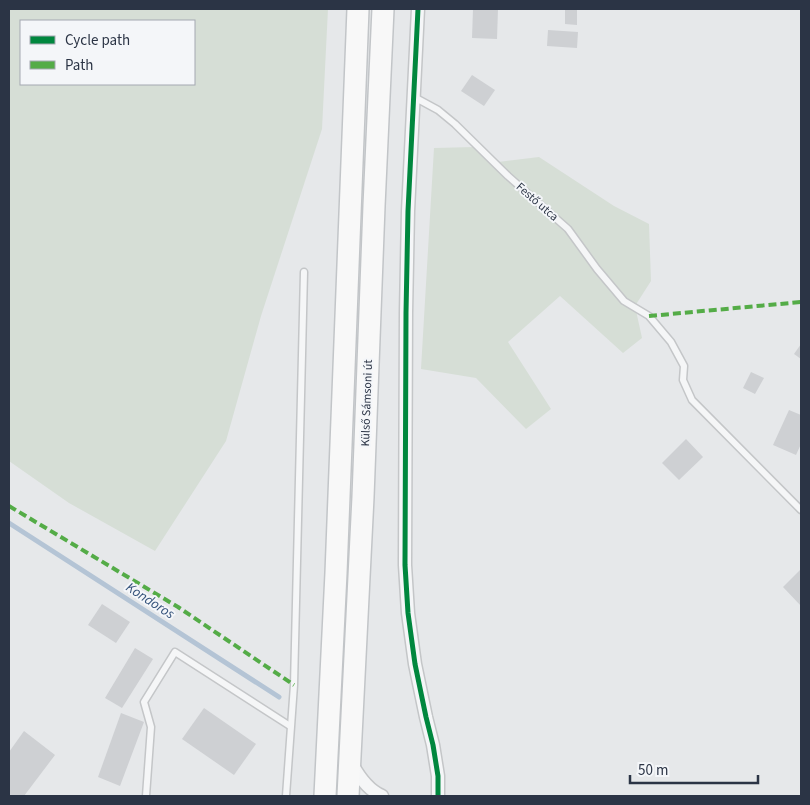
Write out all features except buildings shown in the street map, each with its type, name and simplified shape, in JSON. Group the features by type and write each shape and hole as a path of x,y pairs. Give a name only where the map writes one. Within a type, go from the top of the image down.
{"main road":[{"name":"Külső Sámsoni út","path":"325,796 336,573 358,9"},
{"name":"Külső Sámsoni út","path":"348,796 363,497 383,9"}],"street":[{"path":"418,9 408,211 405,565 408,613 414,656 438,776 438,796"},
{"path":"350,762 370,789 382,796"}],"lane":[{"name":"Festő utca","path":"414,97 438,110 455,124 508,176 568,229 597,269 624,301 649,316 671,342 684,366 683,380 692,400 801,510"},
{"path":"286,796 294,684 304,272"},
{"path":"146,796 151,727 144,702 175,652 290,726"}],"shaded area":[{"path":"9,9 328,9 322,129 261,316 226,441 155,551 69,503 9,461"},
{"path":"475,147 498,162 539,157 614,206 649,224 651,281 635,306 642,338 623,353 560,296 508,342 551,409 526,429 476,378 421,369 434,148"}],"waterway":[{"name":"Kondoros","path":"9,523 279,697"}],"marked path":[{"path":"649,316 801,302"},
{"path":"9,506 178,607 294,685"}],"cycle path":[{"path":"418,9 408,211 405,565 408,613 415,664 433,745 438,776 438,796"}]}
